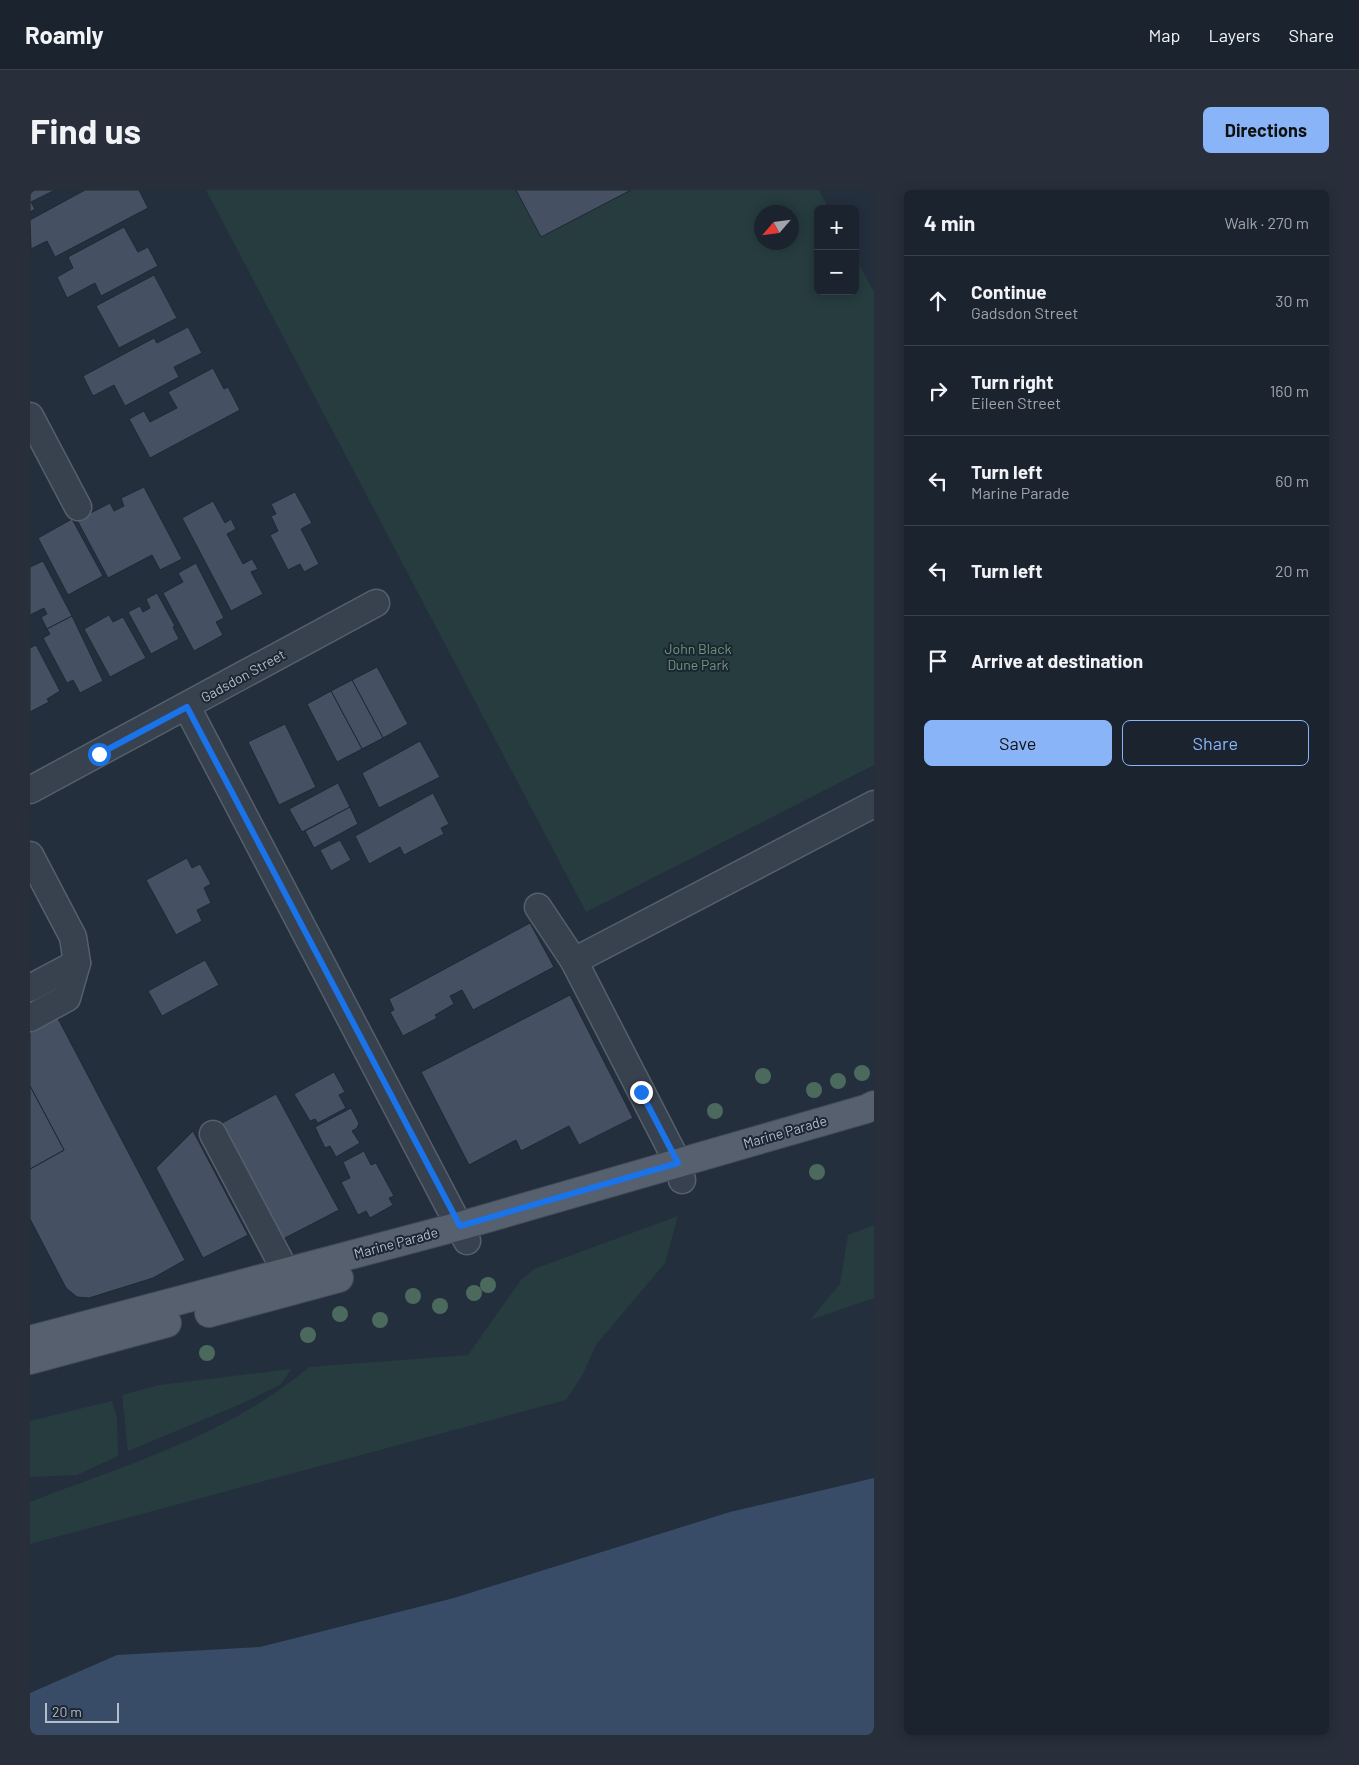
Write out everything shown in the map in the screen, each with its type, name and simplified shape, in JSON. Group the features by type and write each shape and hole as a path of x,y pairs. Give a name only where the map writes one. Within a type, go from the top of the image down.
{"main road":[{"name":"Marine Parade","path":"680,1172 874,1105"},
{"name":"Marine Parade","path":"30,1360 288,1292 463,1234 680,1172 874,1125"},
{"name":"Marine Parade","path":"30,1340 286,1272 463,1234"}],"street":[{"path":"30,416 78,507"},
{"name":"Gadsdon Street","path":"30,790 187,707 376,603"},
{"path":"187,707 463,1234"},
{"path":"574,961 874,804"},
{"path":"30,855 72,937 76,963 67,998 30,1018"},
{"path":"538,907 574,961 680,1172"},
{"path":"30,988 76,963"},
{"path":"213,1134 286,1272"}],"green space":[{"name":"John Black Dune Park","path":"206,190 819,190 827,205 814,205 814,295 859,295 859,264 874,292 874,765 586,912"},
{"path":"678,1216 665,1263 596,1345 583,1374 566,1400 30,1544 30,1502 140,1461 211,1430 246,1412 278,1391 309,1367 468,1355 521,1280 534,1269"},
{"path":"874,1225 874,1298 810,1320 840,1284 848,1235"},
{"path":"291,1369 281,1384 243,1403 128,1451 122,1395 159,1385"},
{"path":"112,1401 117,1418 118,1456 77,1475 30,1477 30,1421"}],"water":[{"path":"874,1478 874,1735 30,1735 30,1693 117,1655 260,1647 454,1598 730,1512"}],"building":[{"path":"30,190 55,190 31,202 35,209 30,212"},
{"path":"85,190 139,190 148,208 55,257 47,241 31,249 30,220"},
{"path":"516,190 631,190 541,237"},
{"path":"124,227 138,252 148,247 158,266 101,296 95,283 67,298 57,277 73,268 68,257"},
{"path":"154,275 177,318 119,348 96,306"},
{"path":"188,327 202,353 174,367 179,377 125,406 114,385 93,396 83,376 154,338 157,343"},
{"path":"213,368 224,389 228,387 240,410 150,458 129,419 144,411 150,422 177,408 168,392"},
{"path":"144,487 182,559 160,570 152,555 108,578 77,520 110,503 114,511 124,506 121,498"},
{"path":"295,492 312,523 301,529 319,564 304,572 300,564 288,570 270,535 278,531 271,516 276,514 271,504"},
{"path":"213,501 225,523 231,519 236,529 227,534 243,564 252,559 258,569 251,572 263,594 231,611 182,518"},
{"path":"72,519 103,576 68,595 38,538"},
{"path":"43,561 72,616 47,629 41,617 47,614 44,608 30,615 30,567"},
{"path":"196,563 224,618 216,622 223,635 194,651 163,593 183,582 178,573"},
{"path":"157,593 175,626 173,627 179,639 151,654 128,612 140,606 143,612 150,608 146,599"},
{"path":"109,615 113,622 123,617 146,658 110,677 84,629"},
{"path":"72,616 103,681 80,693 73,680 67,683 43,638 50,634 47,629"},
{"path":"36,645 60,691 47,699 49,702 30,712 30,648"},
{"path":"377,667 408,724 383,738 352,680"},
{"path":"352,680 383,738 362,749 331,691"},
{"path":"331,691 362,749 337,762 307,704"},
{"path":"285,724 316,787 279,805 248,742"},
{"path":"420,741 440,777 379,808 362,773"},
{"path":"338,783 350,807 302,832 289,809"},
{"path":"433,793 449,824 441,828 444,834 404,855 400,847 369,864 355,836"},
{"path":"350,807 358,824 314,848 305,831"},
{"path":"340,840 351,860 331,871 320,850"},
{"path":"187,858 192,868 200,864 211,884 204,888 211,903 197,910 202,921 176,935 146,880"},
{"path":"530,923 554,967 473,1010 462,990 450,996 454,1004 435,1015 437,1018 403,1036 390,1012 394,1010 389,999"},
{"path":"205,960 219,985 162,1016 148,991"},
{"path":"44,992 185,1260 153,1278 89,1298 77,1297 66,1288 30,1219 30,1169 64,1150 30,1086 30,999"},
{"path":"570,995 633,1118 579,1145 569,1126 521,1151 516,1140 469,1165 421,1072"},
{"path":"334,1072 345,1092 339,1095 346,1108 318,1123 315,1119 310,1121 294,1094"},
{"path":"30,1086 64,1150 30,1169"},
{"path":"276,1094 339,1210 283,1239 222,1123"},
{"path":"351,1108 359,1123 357,1128 352,1131 360,1143 336,1157 330,1146 325,1148 315,1127"},
{"path":"193,1131 248,1235 203,1258 156,1168"},
{"path":"364,1151 371,1165 376,1163 394,1196 389,1198 393,1205 370,1218 366,1211 358,1215 341,1182 350,1178 343,1162"}],"route":[{"path":"99,754 187,707 460,1226 678,1163 641,1092"}]}
